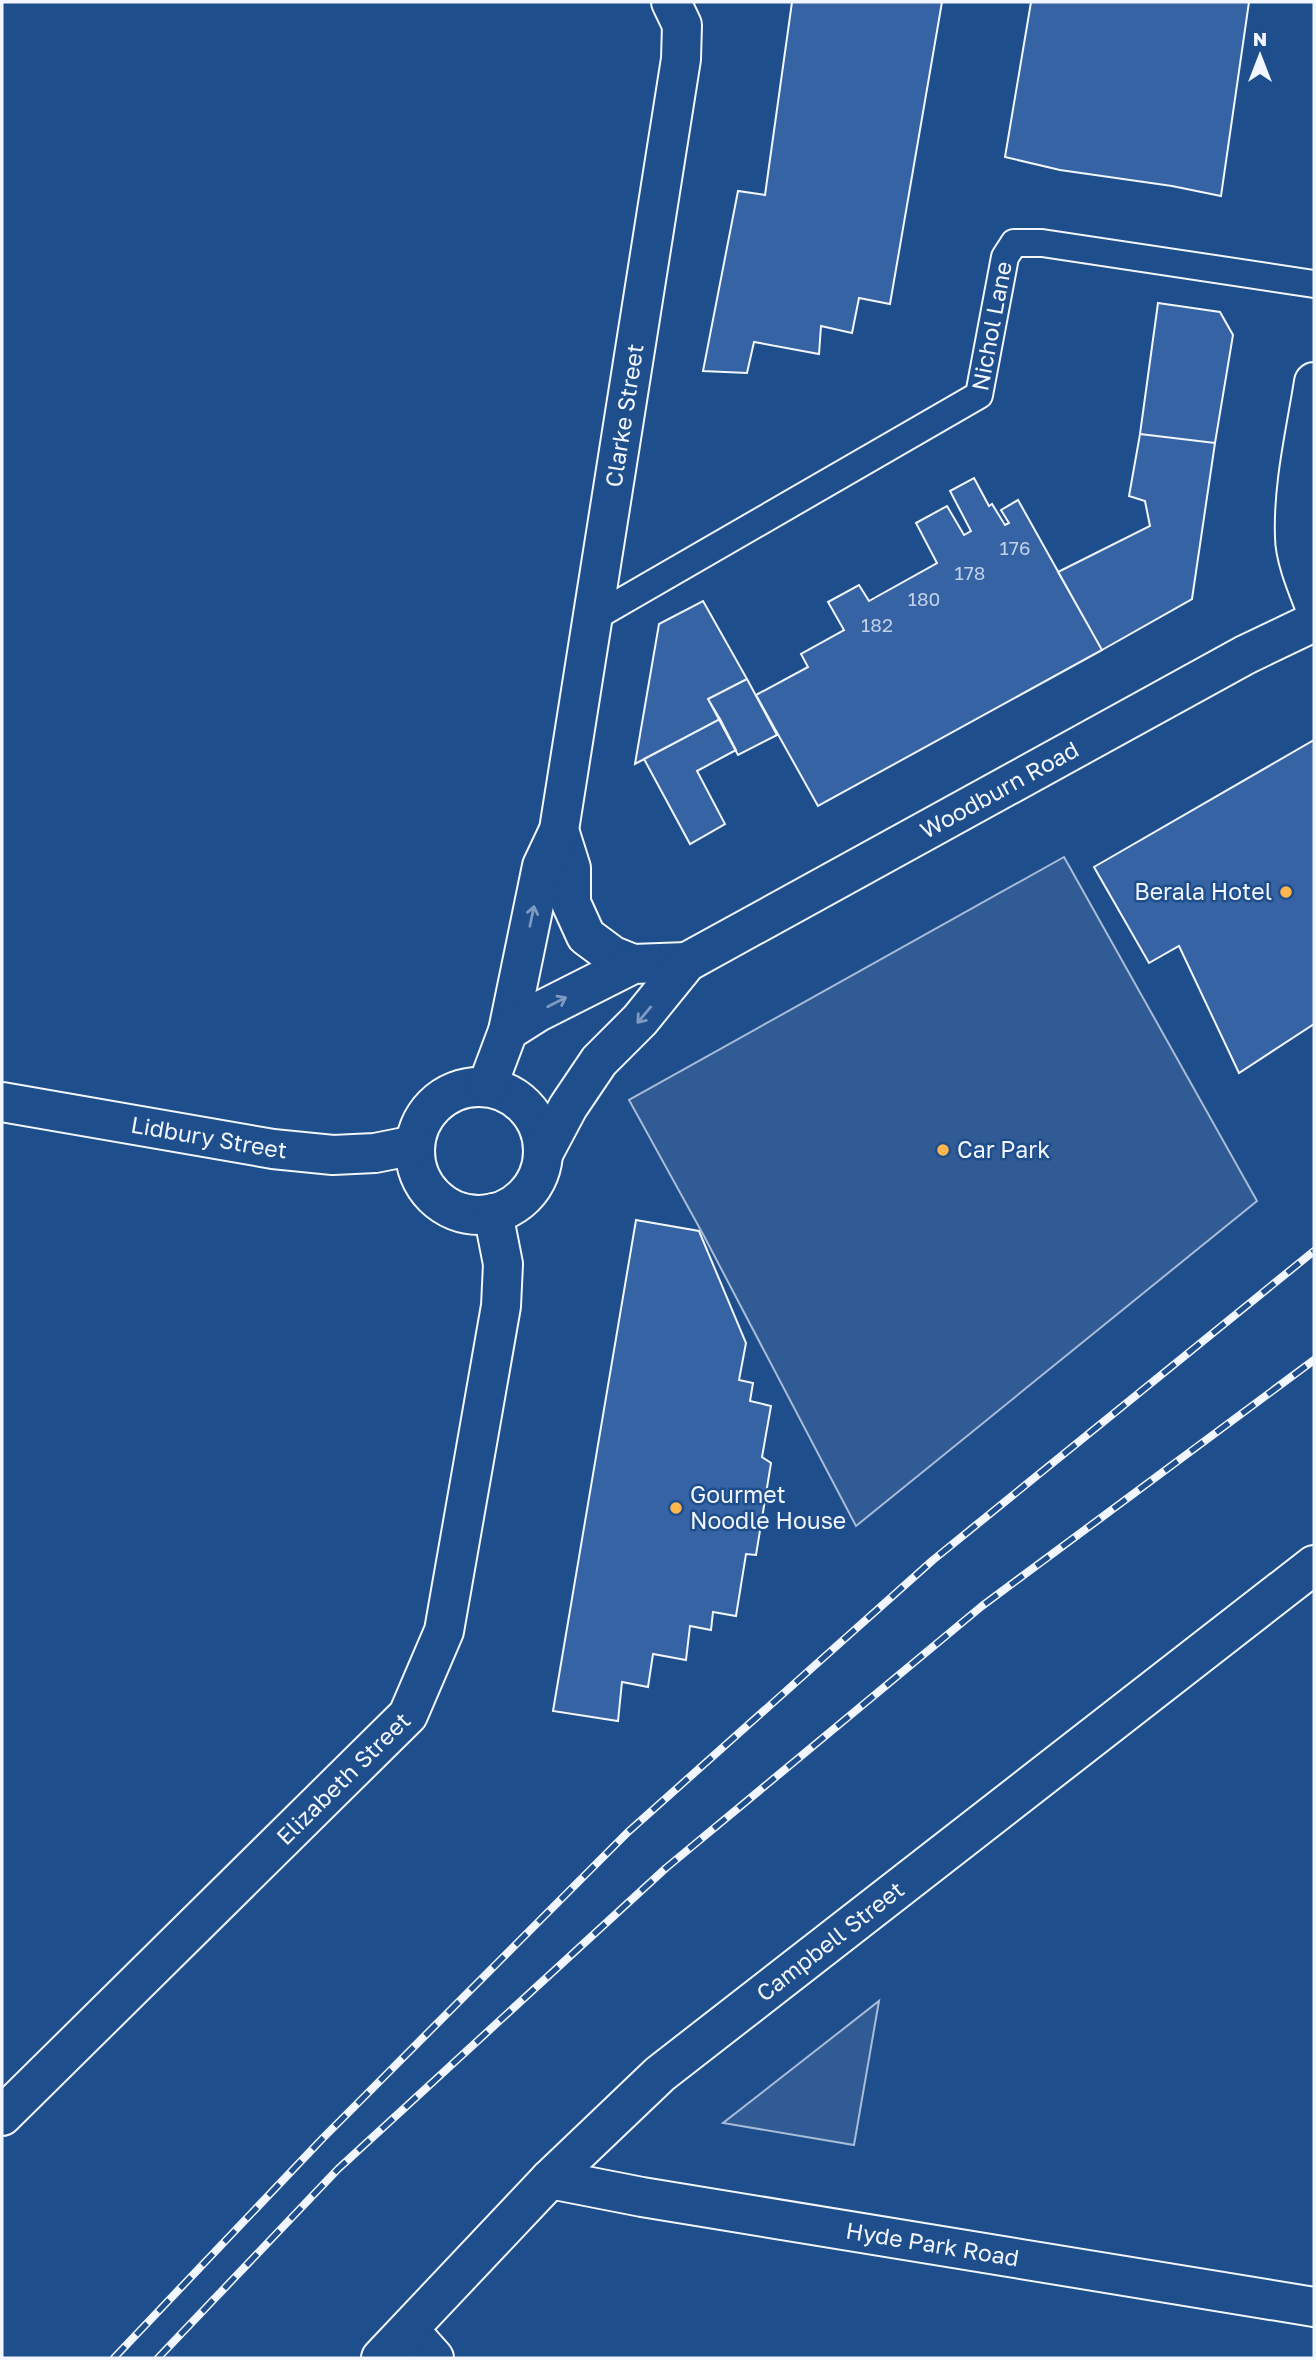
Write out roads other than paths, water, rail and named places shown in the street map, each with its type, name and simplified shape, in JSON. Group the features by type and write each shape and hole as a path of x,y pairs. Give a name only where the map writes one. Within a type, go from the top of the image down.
{"street":[{"name":"Clarke Street","path":"508,1031 542,866 559,830 593,618 681,60 682,26 671,2"},
{"path":"1314,382 1300,472 1294,540 1314,604"},
{"name":"Woodburn Road","path":"543,1154 568,1107 599,1061 640,1020 687,962 1245,655 1314,622"},
{"name":"Clarke Street","path":"559,830 571,868 571,903 586,936 613,956 633,964"},
{"name":"Woodburn Road","path":"508,1031 538,1012 633,964 687,962"},
{"path":"487,1087 508,1031"},
{"path":"469,1087 487,1087 510,1095 528,1110 542,1139 543,1154 540,1171 522,1199 509,1209 474,1215 457,1212 440,1203 426,1189 418,1174 414,1155 415,1137 422,1118 450,1093 469,1087"},
{"name":"Lidbury Street","path":"2,1102 285,1151 333,1155 375,1153 415,1144"},
{"name":"Elizabeth Street","path":"2,2116 408,1715 444,1631 499,1319 503,1264 493,1213"},
{"name":"Campbell Street","path":"381,2358 550,2179 660,2074 1314,1565"},
{"name":"Hyde Park Road","path":"550,2179 642,2197 1314,2307"},
{"path":"409,2330 434,2358"}],"lane":[{"name":"Nichol Lane","path":"593,618 979,395 1005,257 1014,243 1042,243 1314,284"}],"railway":[{"path":"114,2358 323,2138 628,1832 933,1560 1314,1251"},
{"path":"158,2358 338,2169 666,1868 982,1606 1314,1360"}],"place":[{"name":"Berala Hotel","path":"1286,892"},
{"name":"Car Park","path":"943,1150"},
{"name":"Gourmet Noodle House","path":"676,1508"}]}
